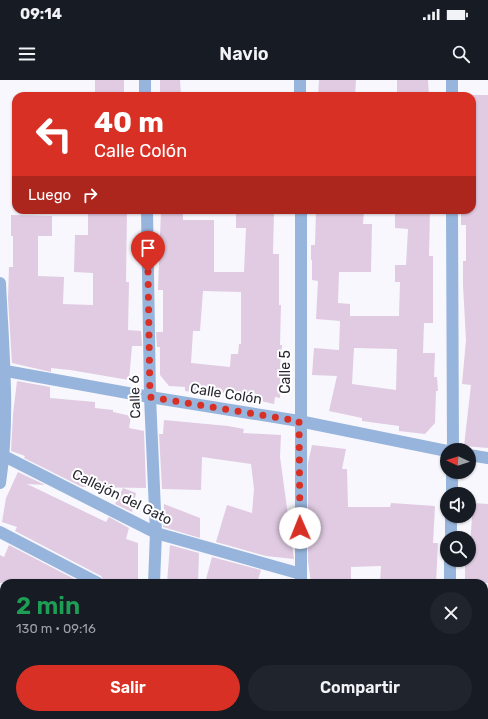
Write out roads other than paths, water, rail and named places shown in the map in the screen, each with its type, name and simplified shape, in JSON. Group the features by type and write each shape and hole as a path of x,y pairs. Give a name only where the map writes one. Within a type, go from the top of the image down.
{"street":[{"path":"145,80 145,92"},
{"path":"300,80 300,92"},
{"path":"452,80 452,92"},
{"name":"Calle 6","path":"147,214 150,397 156,533 154,579"},
{"name":"Calle 5","path":"301,214 299,421 301,578"},
{"path":"452,214 453,443"},
{"path":"0,283 4,456 0,482"},
{"name":"Calle Colón","path":"2,370 150,397 299,421 440,450"},
{"name":"Callejón del Gato","path":"4,456 156,533 301,578"},
{"path":"476,456 488,458"},
{"path":"0,532 90,579"},
{"path":"450,567 450,579"}]}
